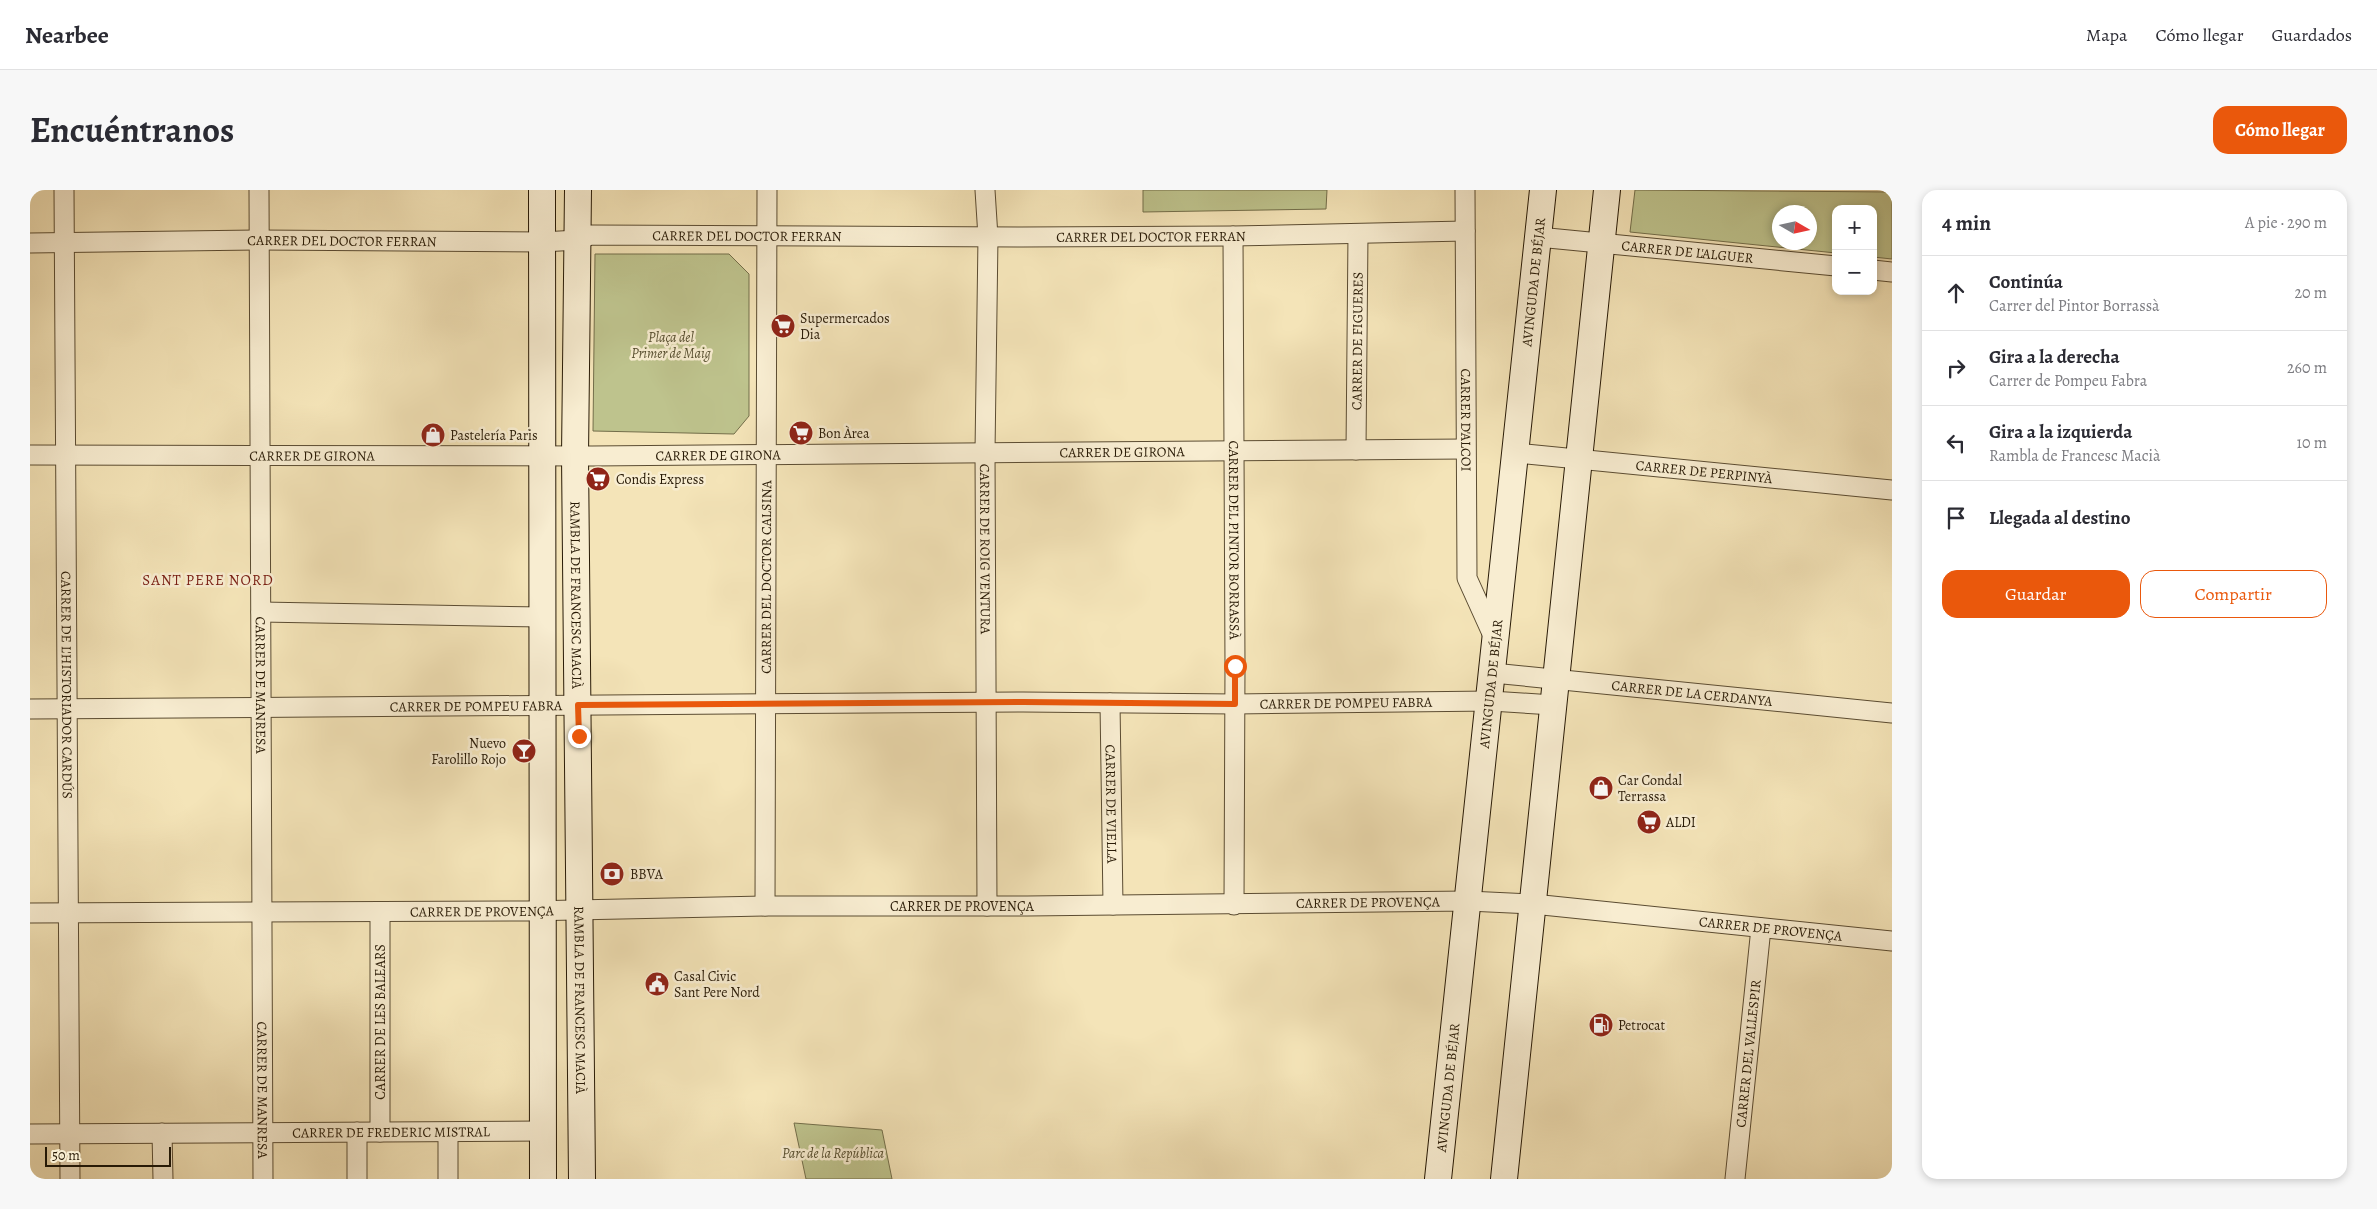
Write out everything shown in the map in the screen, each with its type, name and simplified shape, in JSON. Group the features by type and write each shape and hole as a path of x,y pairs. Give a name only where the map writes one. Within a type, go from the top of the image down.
{"main road":[{"path":"542,190 543,1179"},
{"name":"RAMBLA DE FRANCESC MACIÀ","path":"578,190 575,456 582,1179"},
{"name":"AVINGUDA DE BÉJAR","path":"1438,1179 1543,190"},
{"path":"1504,1179 1607,190"}],"street":[{"name":"CARRER DE L'HISTORIADOR CARDÚS","path":"64,190 70,1179"},
{"name":"CARRER DE MANRESA","path":"259,190 263,1179"},
{"name":"CARRER DEL DOCTOR CALSINA","path":"765,906 767,190"},
{"name":"CARRER DE ROIG VENTURA","path":"985,190 988,237 985,452 988,702 987,906"},
{"name":"CARRER D'ALCOI","path":"1465,190 1467,578 1496,644"},
{"name":"CARRER DEL DOCTOR FERRAN","path":"30,243 260,240 542,242 578,240 591,235 1233,236 1465,231"},
{"name":"CARRER DE FIGUERES","path":"1356,450 1358,234"},
{"name":"CARRER DEL PINTOR BORRASSÀ","path":"1233,236 1234,905"},
{"name":"CARRER DE L'ALGUER","path":"1538,237 1832,266"},
{"path":"1877,270 1892,272"},
{"name":"CARRER DE GIRONA","path":"30,455 575,456 1465,448"},
{"name":"CARRER DE PERPINYÀ","path":"1516,453 1892,490"},
{"path":"261,612 543,617"},
{"name":"CARRER DE LA CERDANYA","path":"1493,673 1892,713"},
{"name":"CARRER DE POMPEU FABRA","path":"30,709 988,702 1235,704 1490,701 1552,705"},
{"name":"CARRER DE VIELLA","path":"1110,703 1113,905"},
{"name":"CARRER DE PROVENÇA","path":"30,913 542,911 765,906 1234,905 1468,901 1533,904 1892,942"},
{"name":"CARRER DE LES BALEARS","path":"380,912 380,1132"},
{"name":"CARRER DEL VALLESPIR","path":"1736,1179 1761,928"},
{"name":"CARRER DE FREDERIC MISTRAL","path":"30,1134 542,1131"},
{"path":"356,1132 356,1179"},
{"path":"448,1132 448,1179"},
{"path":"162,1133 163,1179"}],"green space":[{"path":"1143,190 1327,190 1326,209 1143,212"},
{"path":"1635,190 1892,192 1892,259 1877,257 1877,205 1832,205 1832,253 1807,250 1817,250 1817,205 1772,205 1772,246 1630,232"},
{"name":"Plaça del Primer de Maig","path":"595,254 729,254 749,274 749,416 734,434 593,431"},
{"name":"Parc de la República","path":"794,1123 882,1130 892,1179 806,1179"}],"place":[{"name":"Supermercados Dia","path":"783,326"},
{"name":"Bon Àrea","path":"801,433"},
{"name":"Pastelería Paris","path":"433,435"},
{"name":"Condis Express","path":"598,479"},
{"name":"Nuevo Farolillo Rojo","path":"524,751"},
{"name":"Car Condal Terrassa","path":"1601,788"},
{"name":"ALDI","path":"1649,822"},
{"name":"BBVA","path":"612,874"},
{"name":"Casal Civic Sant Pere Nord","path":"657,984"},
{"name":"Petrocat","path":"1601,1025"}],"district":[{"name":"SANT PERE NORD","path":"208,580"}],"route":[{"path":"579,736 578,705 597,704 765,705 1023,702 1235,704 1235,666"}]}
